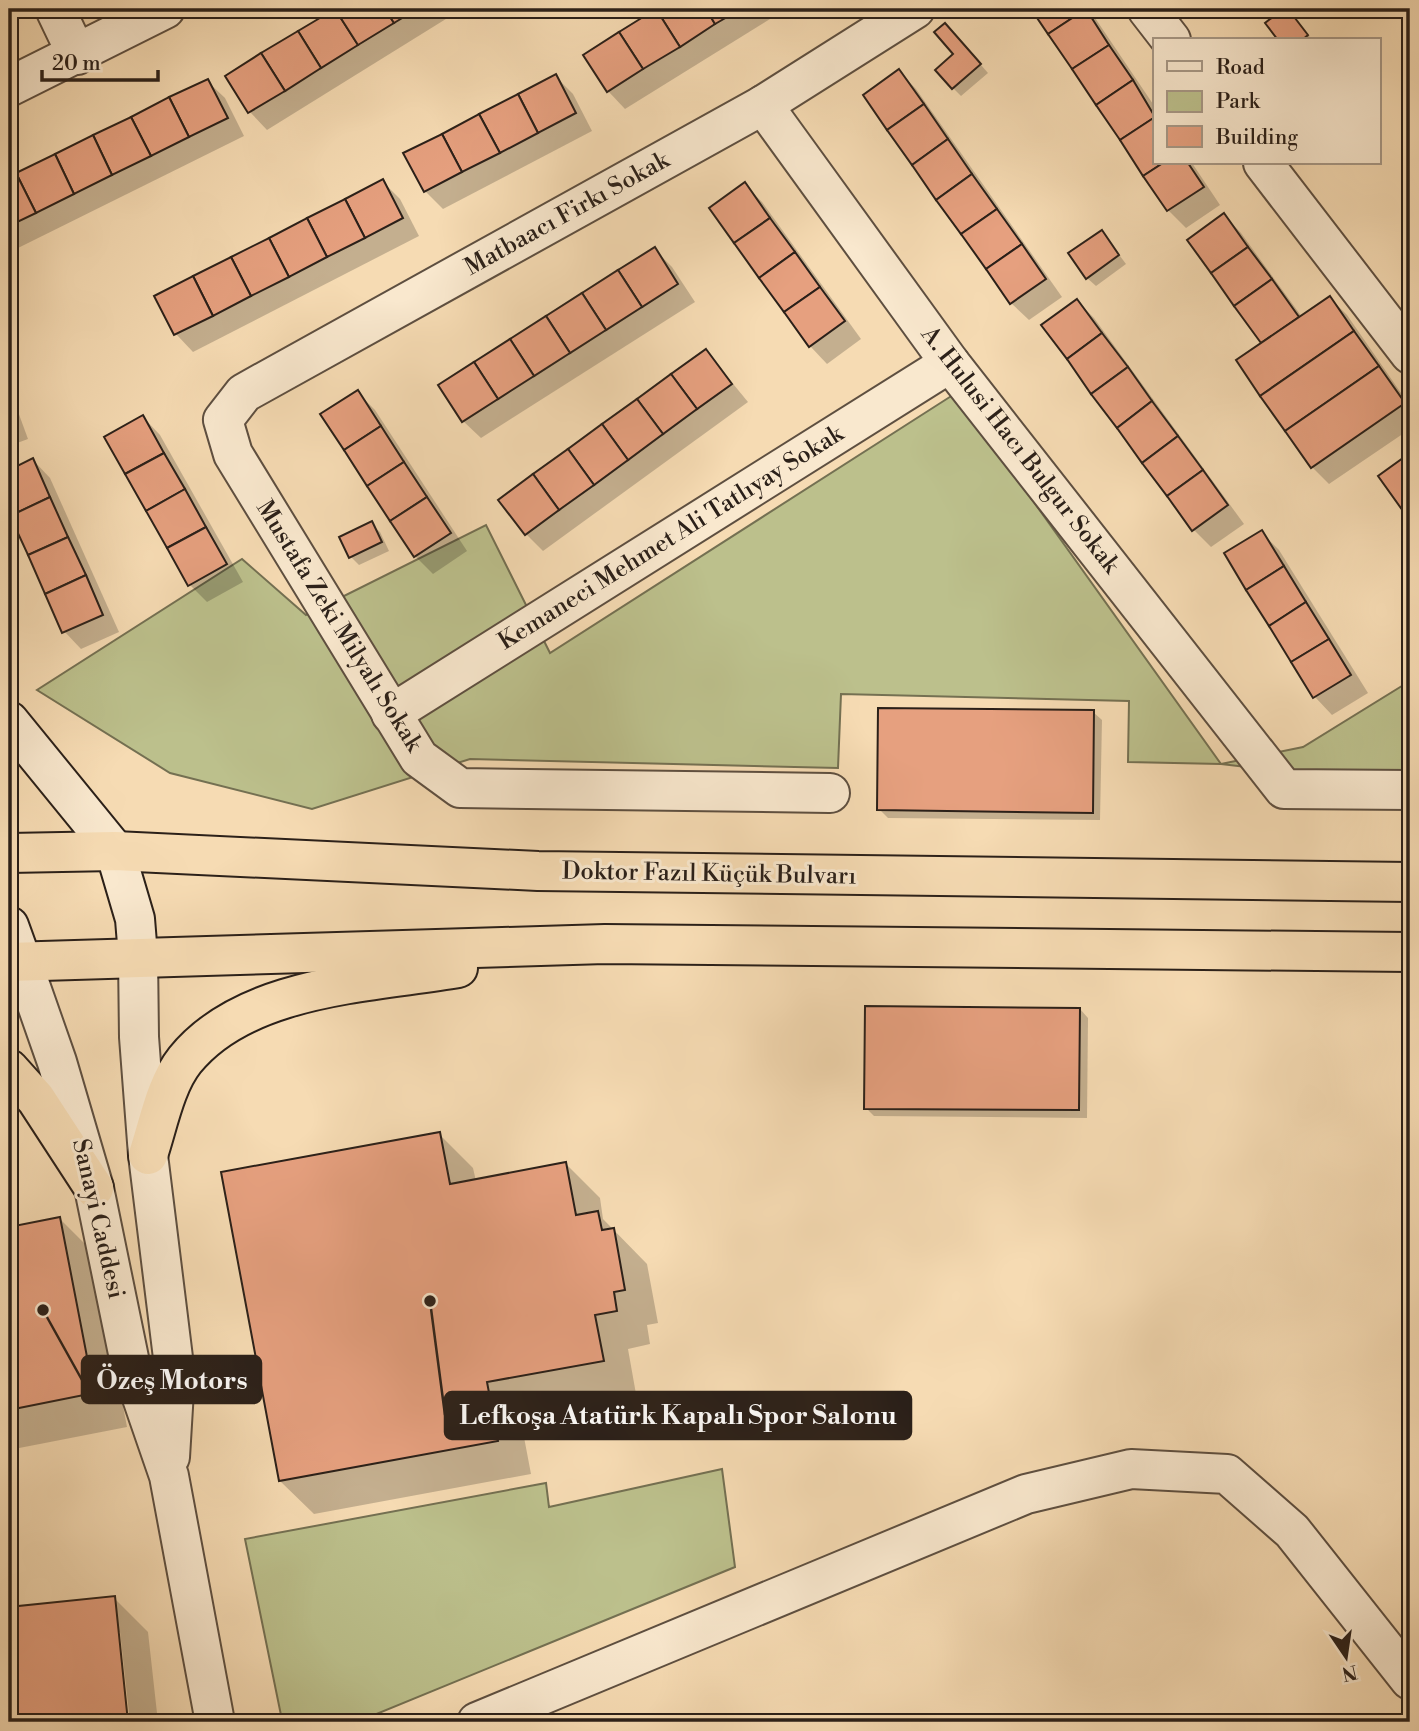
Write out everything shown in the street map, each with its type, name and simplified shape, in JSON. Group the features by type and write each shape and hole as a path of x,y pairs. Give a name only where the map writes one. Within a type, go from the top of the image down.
{"highway":[{"name":"Doktor Fazıl Küçük Bulvarı","path":"9,853 115,852 538,872 1410,882"},
{"path":"148,1155 162,1110 183,1062 203,1041 243,1014 297,995 605,944"},
{"path":"15,962 138,956 605,944 1410,952"},
{"path":"9,1069 36,1100 94,1188"}],"street":[{"path":"55,9 77,55"},
{"path":"9,87 165,9"},
{"name":"Matbaacı Firkı Sokak","path":"223,420 244,393 763,105 915,9"},
{"path":"1147,9 1169,38"},
{"name":"A. Hulusi Hacı Bulgur Sokak","path":"763,105 950,363 1284,789 1410,790"},
{"path":"1264,164 1410,354"},
{"name":"Kemaneci Mehmet Ali Tatlıyay Sokak","path":"391,714 950,363"},
{"name":"Mustafa Zeki Milyalı Sokak","path":"223,420 233,454 419,758 460,788 830,793"},
{"path":"9,721 115,852"},
{"name":"Sanayi Caddesi","path":"115,852 135,919 139,1037 148,1155 175,1374 169,1476"},
{"name":"Sanayi Caddesi","path":"9,926 15,962 58,1062 94,1188 130,1363 169,1476 215,1722"},
{"path":"477,1722 1026,1494 1131,1469 1227,1474 1292,1531 1410,1680"}],"green space":[{"path":"956,393 1221,764 1128,762 1129,701 841,694 838,768 470,759 312,809 170,773 37,690 242,559 306,615 486,525 550,653"},
{"path":"1410,681 1410,786 1221,764 1303,747"},
{"path":"722,1469 735,1567 357,1722 282,1720 245,1539 546,1483 549,1507"}],"building":[{"path":"335,9 358,45 321,68 298,31"},
{"path":"335,9 385,9 394,23 358,45"},
{"path":"385,9 417,9 394,23"},
{"path":"656,9 706,9 715,24 680,47"},
{"path":"656,9 680,47 643,69 619,32"},
{"path":"706,9 741,9 715,24"},
{"path":"1031,9 1086,9 1048,34"},
{"path":"1086,9 1109,45 1072,69 1048,34"},
{"path":"1283,9 1288,9 1308,35 1304,38 1276,38 1265,23"},
{"path":"945,23 981,64 952,89 935,70 953,54 934,32"},
{"path":"298,31 321,68 285,91 261,53"},
{"path":"619,32 643,69 607,92 583,55"},
{"path":"1109,45 1133,80 1096,105 1072,69"},
{"path":"261,53 285,91 248,113 225,76"},
{"path":"899,69 924,104 887,130 863,95"},
{"path":"556,74 576,113 538,133 518,94"},
{"path":"208,79 228,118 189,137 169,97"},
{"path":"1133,80 1153,114 1153,118 1120,140 1096,105"},
{"path":"518,94 538,133 500,153 479,114"},
{"path":"169,97 189,137 151,156 131,117"},
{"path":"924,104 948,139 912,165 887,130"},
{"path":"479,114 500,153 462,172 442,134"},
{"path":"131,117 151,156 112,175 93,135"},
{"path":"1153,118 1153,164 1161,164 1143,176 1120,140"},
{"path":"442,134 462,172 424,192 403,153"},
{"path":"93,135 112,175 74,194 55,154"},
{"path":"948,139 972,174 936,200 912,165"},
{"path":"55,154 74,194 36,213 16,173"},
{"path":"1161,164 1189,164 1204,187 1167,211 1143,176"},
{"path":"16,173 36,213 9,226 9,177"},
{"path":"972,174 997,209 961,234 936,200"},
{"path":"383,179 403,218 365,238 345,199"},
{"path":"745,182 770,218 734,243 709,208"},
{"path":"345,199 365,238 327,257 307,218"},
{"path":"997,209 1022,244 986,269 961,234"},
{"path":"1224,213 1248,247 1211,273 1187,240"},
{"path":"307,218 327,257 289,277 269,238"},
{"path":"770,218 795,252 759,278 734,243"},
{"path":"1102,230 1119,255 1086,279 1068,253"},
{"path":"269,238 289,277 251,296 231,257"},
{"path":"1022,244 1046,279 1010,304 986,269"},
{"path":"655,247 678,284 642,307 618,270"},
{"path":"1248,247 1272,279 1234,306 1211,273"},
{"path":"795,252 820,287 784,312 759,278"},
{"path":"231,257 251,296 213,316 193,276"},
{"path":"618,270 642,307 606,330 582,293"},
{"path":"193,276 213,316 174,335 154,296"},
{"path":"1272,279 1299,317 1261,343 1234,306"},
{"path":"820,287 845,321 809,347 784,312"},
{"path":"582,293 606,330 570,353 546,316"},
{"path":"1330,296 1354,331 1260,396 1236,360"},
{"path":"1077,299 1102,333 1067,359 1041,325"},
{"path":"546,316 570,353 534,376 510,339"},
{"path":"1354,331 1379,366 1285,431 1260,396"},
{"path":"1102,333 1128,367 1091,394 1067,359"},
{"path":"510,339 534,376 498,399 474,362"},
{"path":"706,349 732,384 697,409 671,374"},
{"path":"474,362 498,399 462,422 438,385"},
{"path":"1379,366 1405,403 1311,468 1285,431"},
{"path":"1128,367 1152,401 1117,428 1091,394"},
{"path":"671,374 697,409 663,434 637,399"},
{"path":"358,390 381,426 344,450 320,414"},
{"path":"637,399 663,434 628,460 602,424"},
{"path":"1152,401 1178,436 1142,463 1117,428"},
{"path":"143,415 164,453 125,474 104,437"},
{"path":"602,424 628,460 594,485 568,449"},
{"path":"381,426 404,462 367,486 344,450"},
{"path":"1178,436 1203,470 1167,496 1142,463"},
{"path":"568,449 594,485 559,510 533,474"},
{"path":"164,453 185,489 146,511 125,474"},
{"path":"1410,453 1410,505 1403,511 1378,476"},
{"path":"33,458 50,497 10,516 9,470"},
{"path":"404,462 427,497 390,521 367,486"},
{"path":"1203,470 1228,505 1192,531 1167,496"},
{"path":"533,474 559,510 525,535 498,500"},
{"path":"185,489 206,527 167,548 146,511"},
{"path":"50,497 68,537 28,555 10,516"},
{"path":"427,497 451,533 414,557 390,521"},
{"path":"372,521 382,542 349,558 339,537"},
{"path":"206,527 227,564 188,586 167,548"},
{"path":"1262,530 1284,566 1246,590 1224,553"},
{"path":"68,537 86,575 45,594 28,555"},
{"path":"1284,566 1306,602 1269,626 1246,590"},
{"path":"86,575 103,615 62,633 45,594"},
{"path":"1306,602 1329,639 1291,662 1269,626"},
{"path":"1329,639 1351,675 1313,698 1291,662"},
{"path":"878,708 1094,710 1093,813 877,810"},
{"path":"865,1006 1080,1008 1079,1110 864,1109"},
{"path":"440,1132 450,1184 566,1162 576,1215 598,1211 602,1230 614,1228 625,1290 614,1292 617,1311 595,1315 604,1361 487,1382 498,1441 279,1481 221,1172"},
{"path":"60,1217 94,1393 9,1410 9,1227"},
{"path":"115,1596 128,1722 9,1722 9,1607"}],"place":[{"name":"Lefkoşa Atatürk Kapalı Spor Salonu","path":"430,1301"},
{"name":"Özeş Motors","path":"43,1310"}]}
